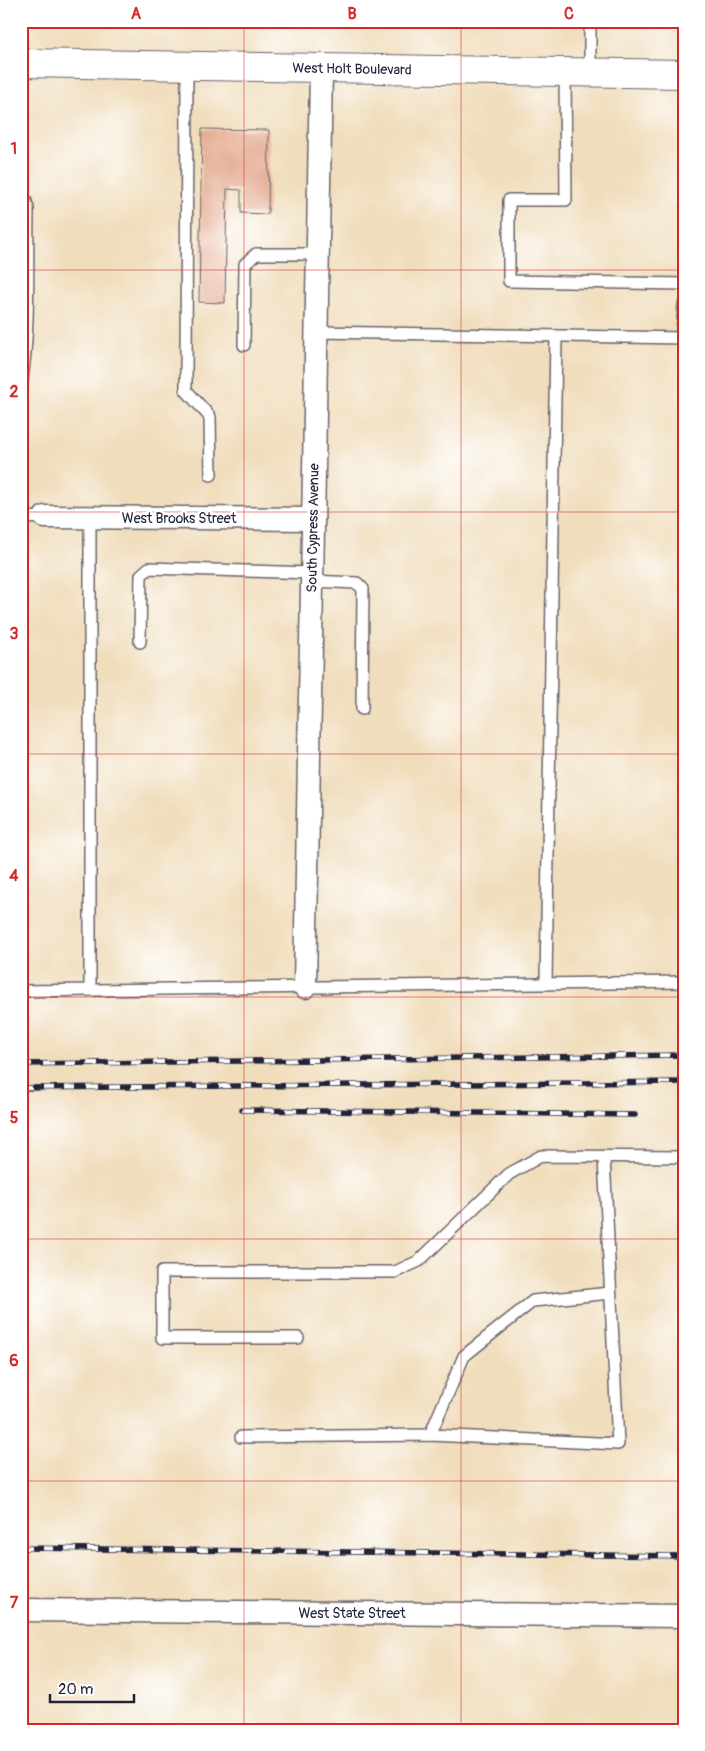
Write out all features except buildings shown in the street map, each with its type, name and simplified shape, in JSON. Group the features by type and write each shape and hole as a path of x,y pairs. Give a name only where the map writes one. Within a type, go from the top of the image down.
{"main road":[{"name":"West Holt Boulevard","path":"21,63 684,74"}],"street":[{"name":"South Cypress Avenue","path":"304,987 321,69"},
{"name":"West Brooks Street","path":"45,517 313,518"},
{"name":"West State Street","path":"21,1610 684,1616"}],"lane":[{"path":"590,21 577,72 566,200 509,200 509,281 684,284"},
{"path":"186,66 186,390 210,417 211,475"},
{"path":"21,194 28,208 27,315 25,363 21,387"},
{"path":"244,345 245,264 256,254 317,254"},
{"path":"316,332 683,338 684,305"},
{"path":"546,984 556,336"},
{"path":"21,518 45,517"},
{"path":"90,517 90,990"},
{"path":"140,642 141,575 149,568 312,577 357,583 363,589 362,709"},
{"path":"21,992 684,982"},
{"path":"298,1338 162,1338 162,1272 396,1272 419,1261 509,1174 541,1156 684,1157"},
{"path":"241,1438 430,1435 618,1444 604,1157"},
{"path":"430,1435 464,1356 533,1301 610,1293"}],"railway":[{"path":"21,1064 684,1055"},
{"path":"21,1088 684,1082"},
{"path":"242,1110 635,1115"},
{"path":"21,1548 684,1556"}]}
